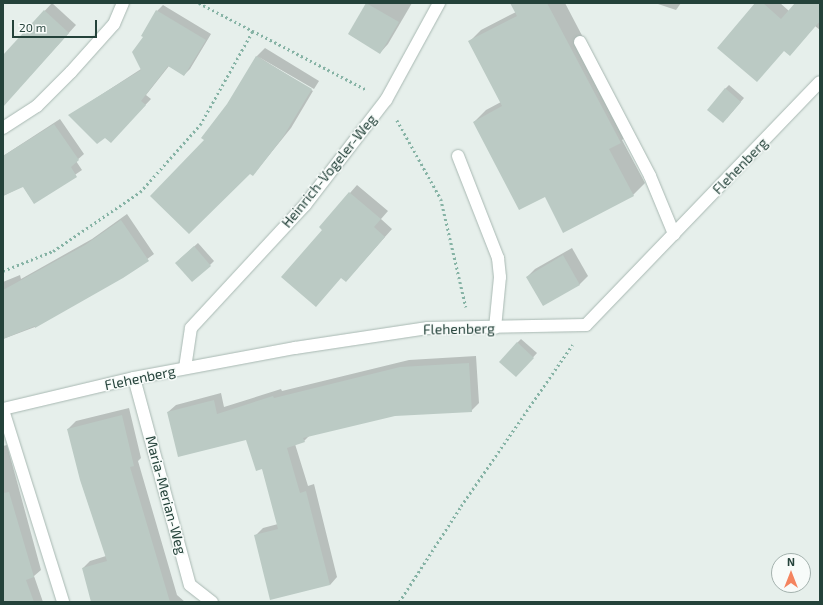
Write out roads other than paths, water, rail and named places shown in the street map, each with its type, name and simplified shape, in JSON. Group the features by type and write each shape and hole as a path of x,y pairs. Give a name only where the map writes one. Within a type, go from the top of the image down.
{"street":[{"path":"3,128 37,106 70,72 114,24 123,3"},
{"name":"Heinrich-Vogeler-Weg","path":"185,368 191,328 305,205 386,100 439,3"},
{"path":"580,42 650,176 674,234"},
{"name":"Flehenberg","path":"3,410 134,378 185,368 295,348 428,328 495,328 586,325 820,82"},
{"path":"458,156 498,258 500,277 495,328"},
{"name":"Maria-Merian-Weg","path":"134,378 190,586 212,602"},
{"path":"3,410 63,602"}]}
